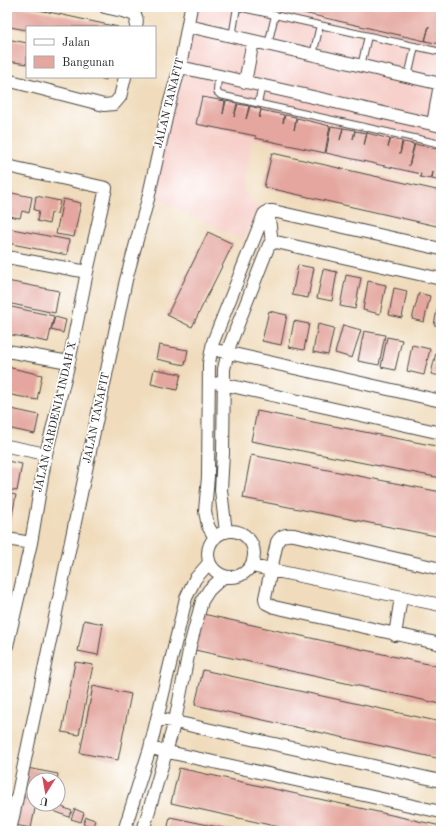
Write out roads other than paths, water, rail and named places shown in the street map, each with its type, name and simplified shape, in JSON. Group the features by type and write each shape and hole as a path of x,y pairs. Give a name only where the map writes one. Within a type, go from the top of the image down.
{"street":[{"path":"105,7 132,14 136,17 136,26"},
{"name":"JALAN TANAFIT","path":"10,831 126,280 148,198 169,105 180,67 191,7"},
{"path":"180,67 437,125 440,84 188,26"},
{"path":"244,82 253,41"},
{"path":"7,80 104,105 114,104 120,97 125,78"},
{"name":"JALAN GARDENIA INDAH X","path":"7,166 106,188 69,362 46,454 31,543 8,641"},
{"path":"215,538 208,526 205,511 208,477 209,363 213,342 264,214 273,211 441,249"},
{"path":"268,212 272,243"},
{"path":"226,532 221,490 225,385 224,370 228,353 269,245 276,242 441,279"},
{"path":"7,257 87,272"},
{"path":"212,349 441,401"},
{"path":"7,350 69,362"},
{"path":"209,380 225,385 441,433"},
{"path":"7,446 46,454"},
{"path":"226,532 240,532 250,540 255,553 255,559 252,566 243,575 237,577 224,577 218,573 209,563 208,550 215,538 226,532"},
{"path":"441,569 288,534 280,538 277,542 265,598 266,602 271,606 441,644"},
{"path":"7,539 31,543"},
{"path":"124,831 150,748 186,598 195,579 209,563"},
{"path":"252,566 441,606"},
{"path":"143,831 175,721 190,646 202,601 209,590 224,577"},
{"path":"395,634 402,597"},
{"path":"157,718 441,781"},
{"path":"150,748 441,812"}],"lane":[{"path":"232,36 238,7 441,52"},
{"path":"268,45 275,15"},
{"path":"314,55 320,25"},
{"path":"361,66 368,36"},
{"path":"408,77 415,46"},
{"path":"218,76 217,92 220,95 441,144"},
{"path":"258,103 262,86"}]}
